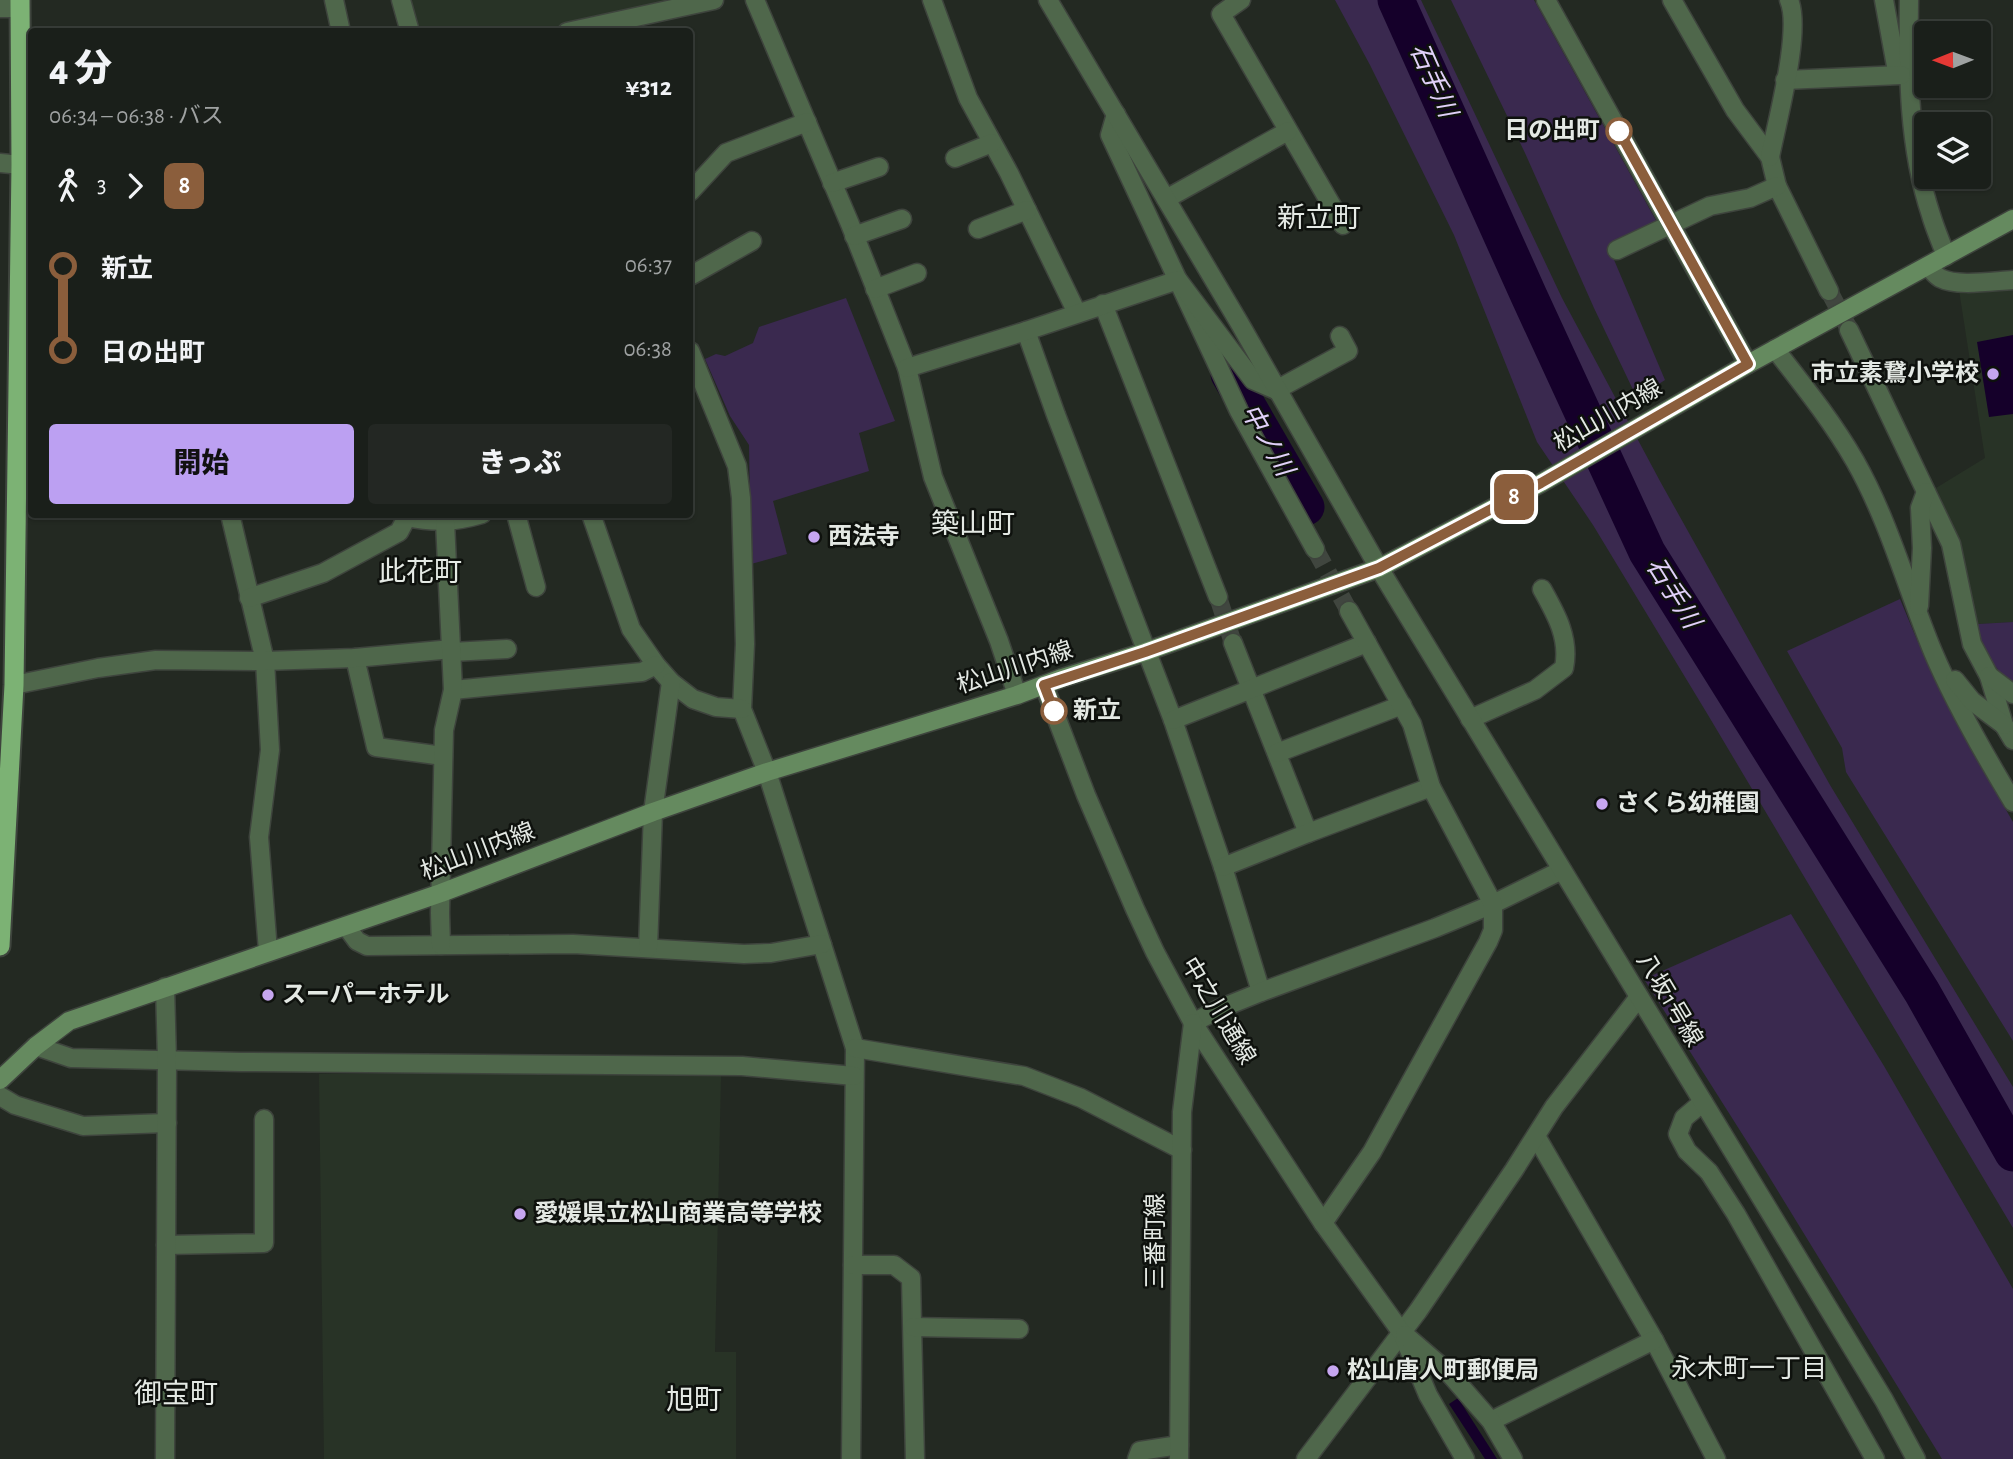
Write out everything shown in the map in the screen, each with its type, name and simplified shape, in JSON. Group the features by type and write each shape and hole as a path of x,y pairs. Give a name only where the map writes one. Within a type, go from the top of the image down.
{"highway":[{"path":"0,946 25,389 26,164 13,6"}],"main road":[{"name":"松山川内線","path":"0,1080 36,1046 69,1021 441,893 653,812 767,772 1017,695 1379,568 1541,483 1774,349 2013,219"}],"street":[{"path":"334,0 340,28"},
{"path":"401,0 409,28"},
{"path":"584,28 714,0"},
{"path":"755,0 907,368 933,477 999,641 1017,695"},
{"path":"932,0 968,98 1077,313"},
{"name":"八坂1号線","path":"1048,0 1240,324 1379,568 1884,1400 1916,1459"},
{"path":"1241,0 1222,14 1343,225"},
{"path":"1546,0 1748,364"},
{"path":"1672,0 1735,110 1770,156"},
{"path":"1789,0 1794,24 1792,44 1770,156 1777,187 1829,291"},
{"path":"1884,0 1894,59 1905,76"},
{"path":"1909,0 1905,76 1921,174 1931,214 1947,256"},
{"path":"1785,80 1905,76"},
{"path":"1116,114 1110,135 1239,411 1315,549"},
{"path":"693,189 726,153 807,122"},
{"path":"1166,199 1288,131"},
{"path":"955,158 992,143"},
{"path":"0,163 26,164"},
{"path":"832,183 879,167"},
{"path":"1616,250 1710,206 1750,198 1777,187"},
{"path":"978,229 1027,211"},
{"path":"854,236 902,219"},
{"path":"693,273 752,241"},
{"path":"1928,266 1937,276 1958,282 2013,280"},
{"path":"876,289 918,273"},
{"path":"907,368 1178,280"},
{"path":"1178,280 1253,380 1276,390 1348,351 1340,336"},
{"path":"1103,304 1217,597"},
{"path":"1850,330 1951,544 1972,644 1989,676 2010,732"},
{"path":"1026,331 1145,652 1173,720 1223,867 1261,992"},
{"path":"1774,349 1830,421 1856,463 1881,516 1934,654 1981,749 2013,802"},
{"path":"693,358 737,466 741,498 745,644 742,709 767,772 855,1048 851,1459"},
{"path":"1918,613 1922,548 1920,508 1926,492"},
{"path":"231,518 265,661 270,750 259,836 268,951"},
{"path":"249,598 323,573 399,532 405,518"},
{"path":"414,518 445,522 464,518"},
{"path":"517,518 536,587"},
{"path":"592,518 631,629 656,665 671,682 693,699 716,707 742,709"},
{"path":"441,945 444,730 453,690 445,522"},
{"path":"1471,719 1535,690 1564,668 1566,647 1562,627 1542,589"},
{"path":"1323,1223 1372,1152 1493,930 1493,904 1431,787 1412,724 1349,611"},
{"path":"1233,643 1308,833"},
{"path":"1173,720 1367,643"},
{"path":"13,685 156,660 265,661 507,649"},
{"path":"1934,654 1972,701 2010,732"},
{"path":"355,658 376,747 443,756"},
{"path":"453,690 642,672 656,665"},
{"path":"1989,676 2013,695"},
{"path":"648,948 653,812 671,682"},
{"name":"中之川通線","path":"1044,685 1086,795 1135,909 1193,1023 1323,1223 1402,1333 1428,1395 1465,1459"},
{"path":"1277,753 1402,705"},
{"path":"1223,867 1431,787"},
{"path":"1193,1023 1261,992 1493,904 1562,870"},
{"path":"346,926 358,941 367,946 573,944 757,954 822,944"},
{"path":"164,1459 167,1123 165,987"},
{"path":"1306,1459 1402,1333 1554,1107 1639,997"},
{"name":"三番町線","path":"1179,1452 1182,1112 1193,1023"},
{"path":"36,1046 71,1058 742,1066 854,1076"},
{"path":"855,1048 1024,1076 1081,1098 1182,1150"},
{"path":"0,1096 15,1105 83,1126 167,1123"},
{"path":"1703,1102 1684,1118 1678,1134 1687,1151 1709,1172 1736,1214 1875,1459"},
{"path":"166,1245 264,1243 264,1119"},
{"path":"1536,1136 1654,1340 1716,1459"},
{"path":"853,1265 894,1265 911,1278 915,1459"},
{"path":"913,1327 1019,1329"},
{"name":"中之川通線","path":"1402,1333 1449,1373 1491,1420 1513,1459"},
{"path":"1491,1420 1654,1340"},
{"path":"1137,1459 1140,1451 1179,1452"}],"shaded area":[{"path":"407,0 671,0 559,28 416,28"},
{"path":"1335,0 1421,0 1562,298 1661,483 1830,785 2013,1087 2013,1228 1593,525 1537,442 1454,235"},
{"path":"1451,0 1534,0 1659,226 1609,248 1665,380 1637,398 1525,153"},
{"name":"市立素鵞小学校","path":"2013,289 2013,622 1978,624 1969,600 1959,541 1936,488 1985,458 1959,290"},
{"path":"846,298 895,421 859,433 869,471 773,501 787,554 751,564 749,445 730,416 705,359 716,354 725,356 753,343 759,327"},
{"path":"2013,335 2013,414 1989,417 1977,342"},
{"path":"1900,599 1917,640 1974,754 2013,822 2013,1041 1846,772 1842,748 1787,651"},
{"path":"2013,622 2013,687 1985,650 1978,624"},
{"path":"1791,914 1884,1066 2013,1289 2013,1459 1942,1459 1644,979"},
{"name":"愛媛県立松山商業高等学校","path":"319,1074 721,1076 715,1352 736,1352 736,1459 324,1459"},
{"path":"1458,1398 1497,1459 1485,1459 1449,1404"}],"waterway":[{"name":"石手川","path":"1396,0 1647,552 1922,992 2013,1153"},
{"name":"中ノ川","path":"1229,374 1306,507"}],"tunnel":[{"path":"1829,291 1848,327"},
{"path":"1315,549 1349,611"},
{"path":"1218,597 1233,643"}],"bus line":[{"name":"8","path":"1054,711 1044,685 1145,652 1379,568 1541,483 1748,364 1619,131"}],"place":[{"name":"日の出町","path":"1619,131"},
{"name":"市立素鵞小学校","path":"1993,374"},
{"name":"西法寺","path":"814,537"},
{"name":"新立","path":"1054,711"},
{"name":"さくら幼稚園","path":"1602,804"},
{"name":"スーパーホテル","path":"268,995"},
{"name":"愛媛県立松山商業高等学校","path":"520,1214"},
{"name":"松山唐人町郵便局","path":"1333,1371"}],"district":[{"name":"新立町","path":"1319,219"},
{"name":"築山町","path":"973,525"},
{"name":"此花町","path":"420,573"},
{"name":"永木町一丁目","path":"1749,1369"},
{"name":"御宝町","path":"176,1395"},
{"name":"旭町","path":"694,1401"}]}
